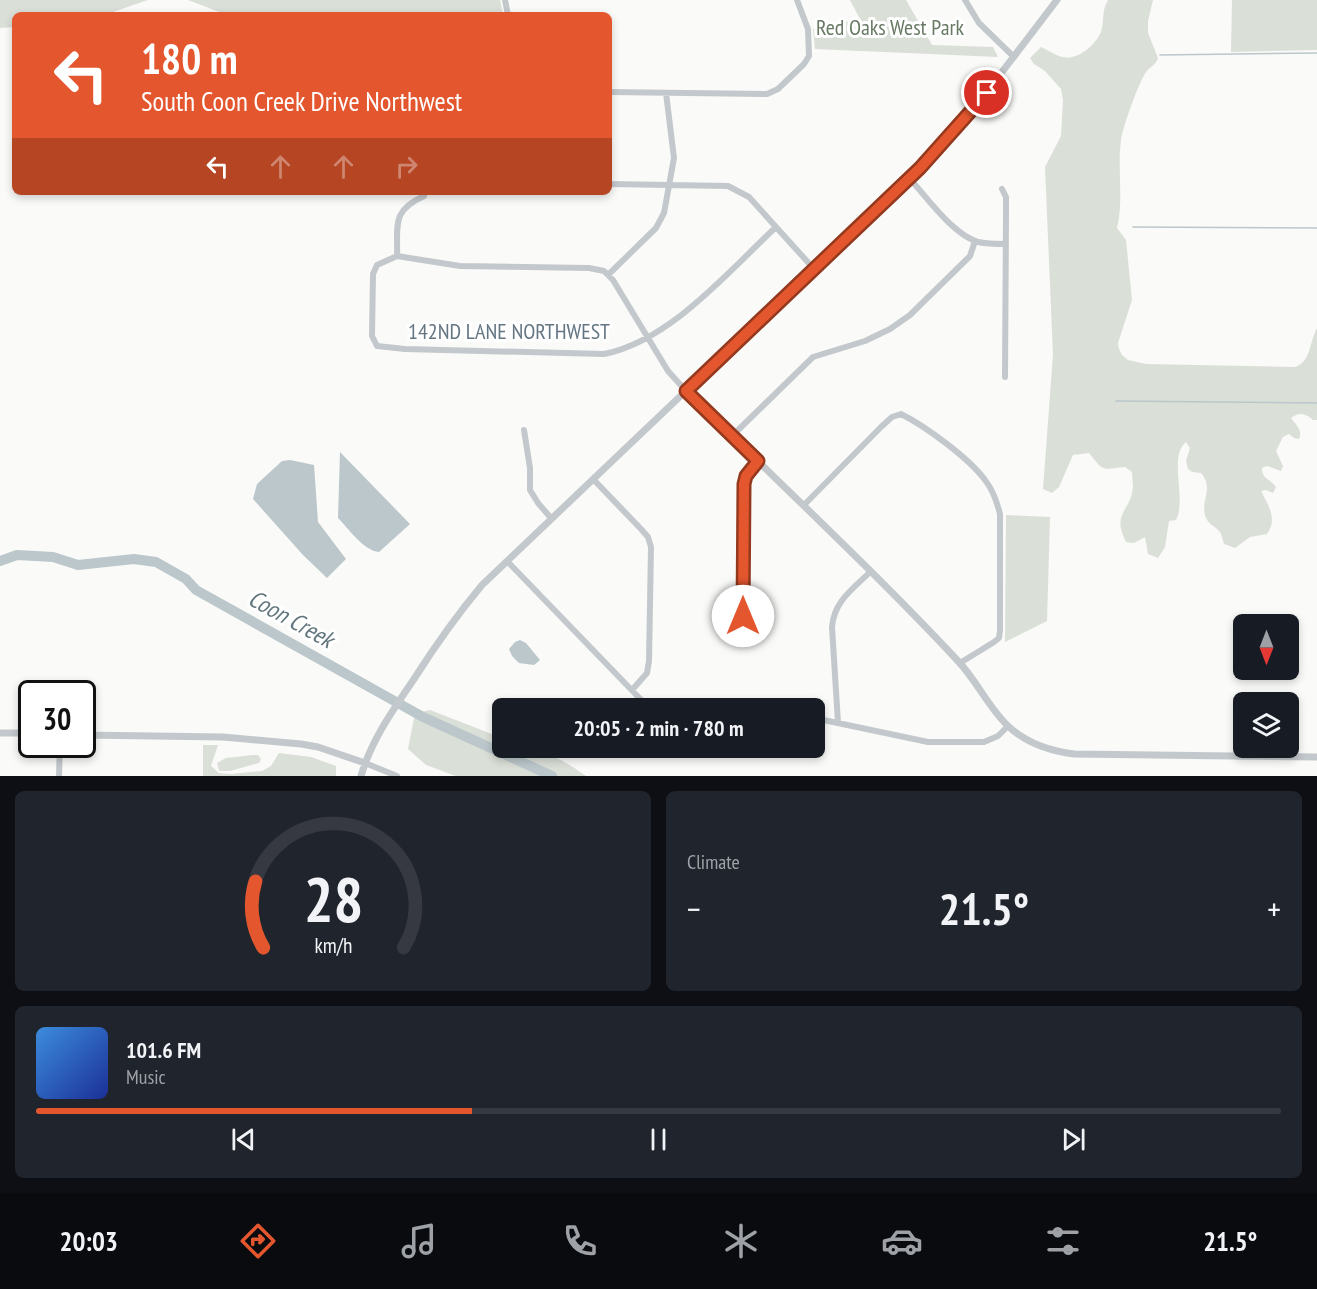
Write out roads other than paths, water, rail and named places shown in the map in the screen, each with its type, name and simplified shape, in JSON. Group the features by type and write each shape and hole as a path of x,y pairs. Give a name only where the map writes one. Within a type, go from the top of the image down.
{"street":[{"path":"612,92 767,94 778,89 804,64 809,56 806,20 797,0"},
{"path":"965,0 979,23 1014,57"},
{"path":"361,776 372,744 389,715 458,615 482,585 909,178 968,116 1057,0"},
{"path":"609,274 656,228 664,213 674,158 666,93"},
{"path":"909,178 952,225 975,241 1006,244"},
{"path":"612,184 728,186 738,190 749,197 814,269"},
{"path":"1002,189 1006,197 1005,377"},
{"path":"424,196 402,210 398,218 397,256 460,266 597,269 609,274 668,371 960,663 994,710 1008,726 1025,739 1039,746 1074,754 1317,757"},
{"name":"142ND LANE NORTHWEST","path":"397,256 377,265 373,274 372,336 377,346 405,349 604,354 625,349 686,312 776,227"},
{"path":"733,435 813,357 865,341 891,329 910,315 970,256 975,241"},
{"path":"804,505 881,427 892,417 901,414 914,420 971,465 986,480 996,499 1000,514 1001,618 999,638 960,663"},
{"path":"524,430 530,468 530,490 551,518"},
{"path":"743,616 744,484 746,476 758,461"},
{"path":"593,479 648,537 651,547 649,661 647,673 632,690"},
{"path":"507,561 640,698"},
{"path":"838,723 833,614 839,603 870,572"},
{"path":"825,720 928,742 973,743 991,740 1008,726"},
{"path":"0,733 18,734"},
{"path":"96,735 223,737 301,744 318,747 397,776"},
{"path":"59,776 60,758"}],"waterway":[{"path":"1160,55 1317,53"},
{"path":"1133,227 1317,228"},
{"path":"1116,401 1317,403"},
{"name":"Coon Creek","path":"0,561 17,555 53,557 78,565 134,559 156,562 186,579 196,590 423,717 552,776"}],"park label":[{"name":"Red Oaks West Park","path":"890,27"}]}
